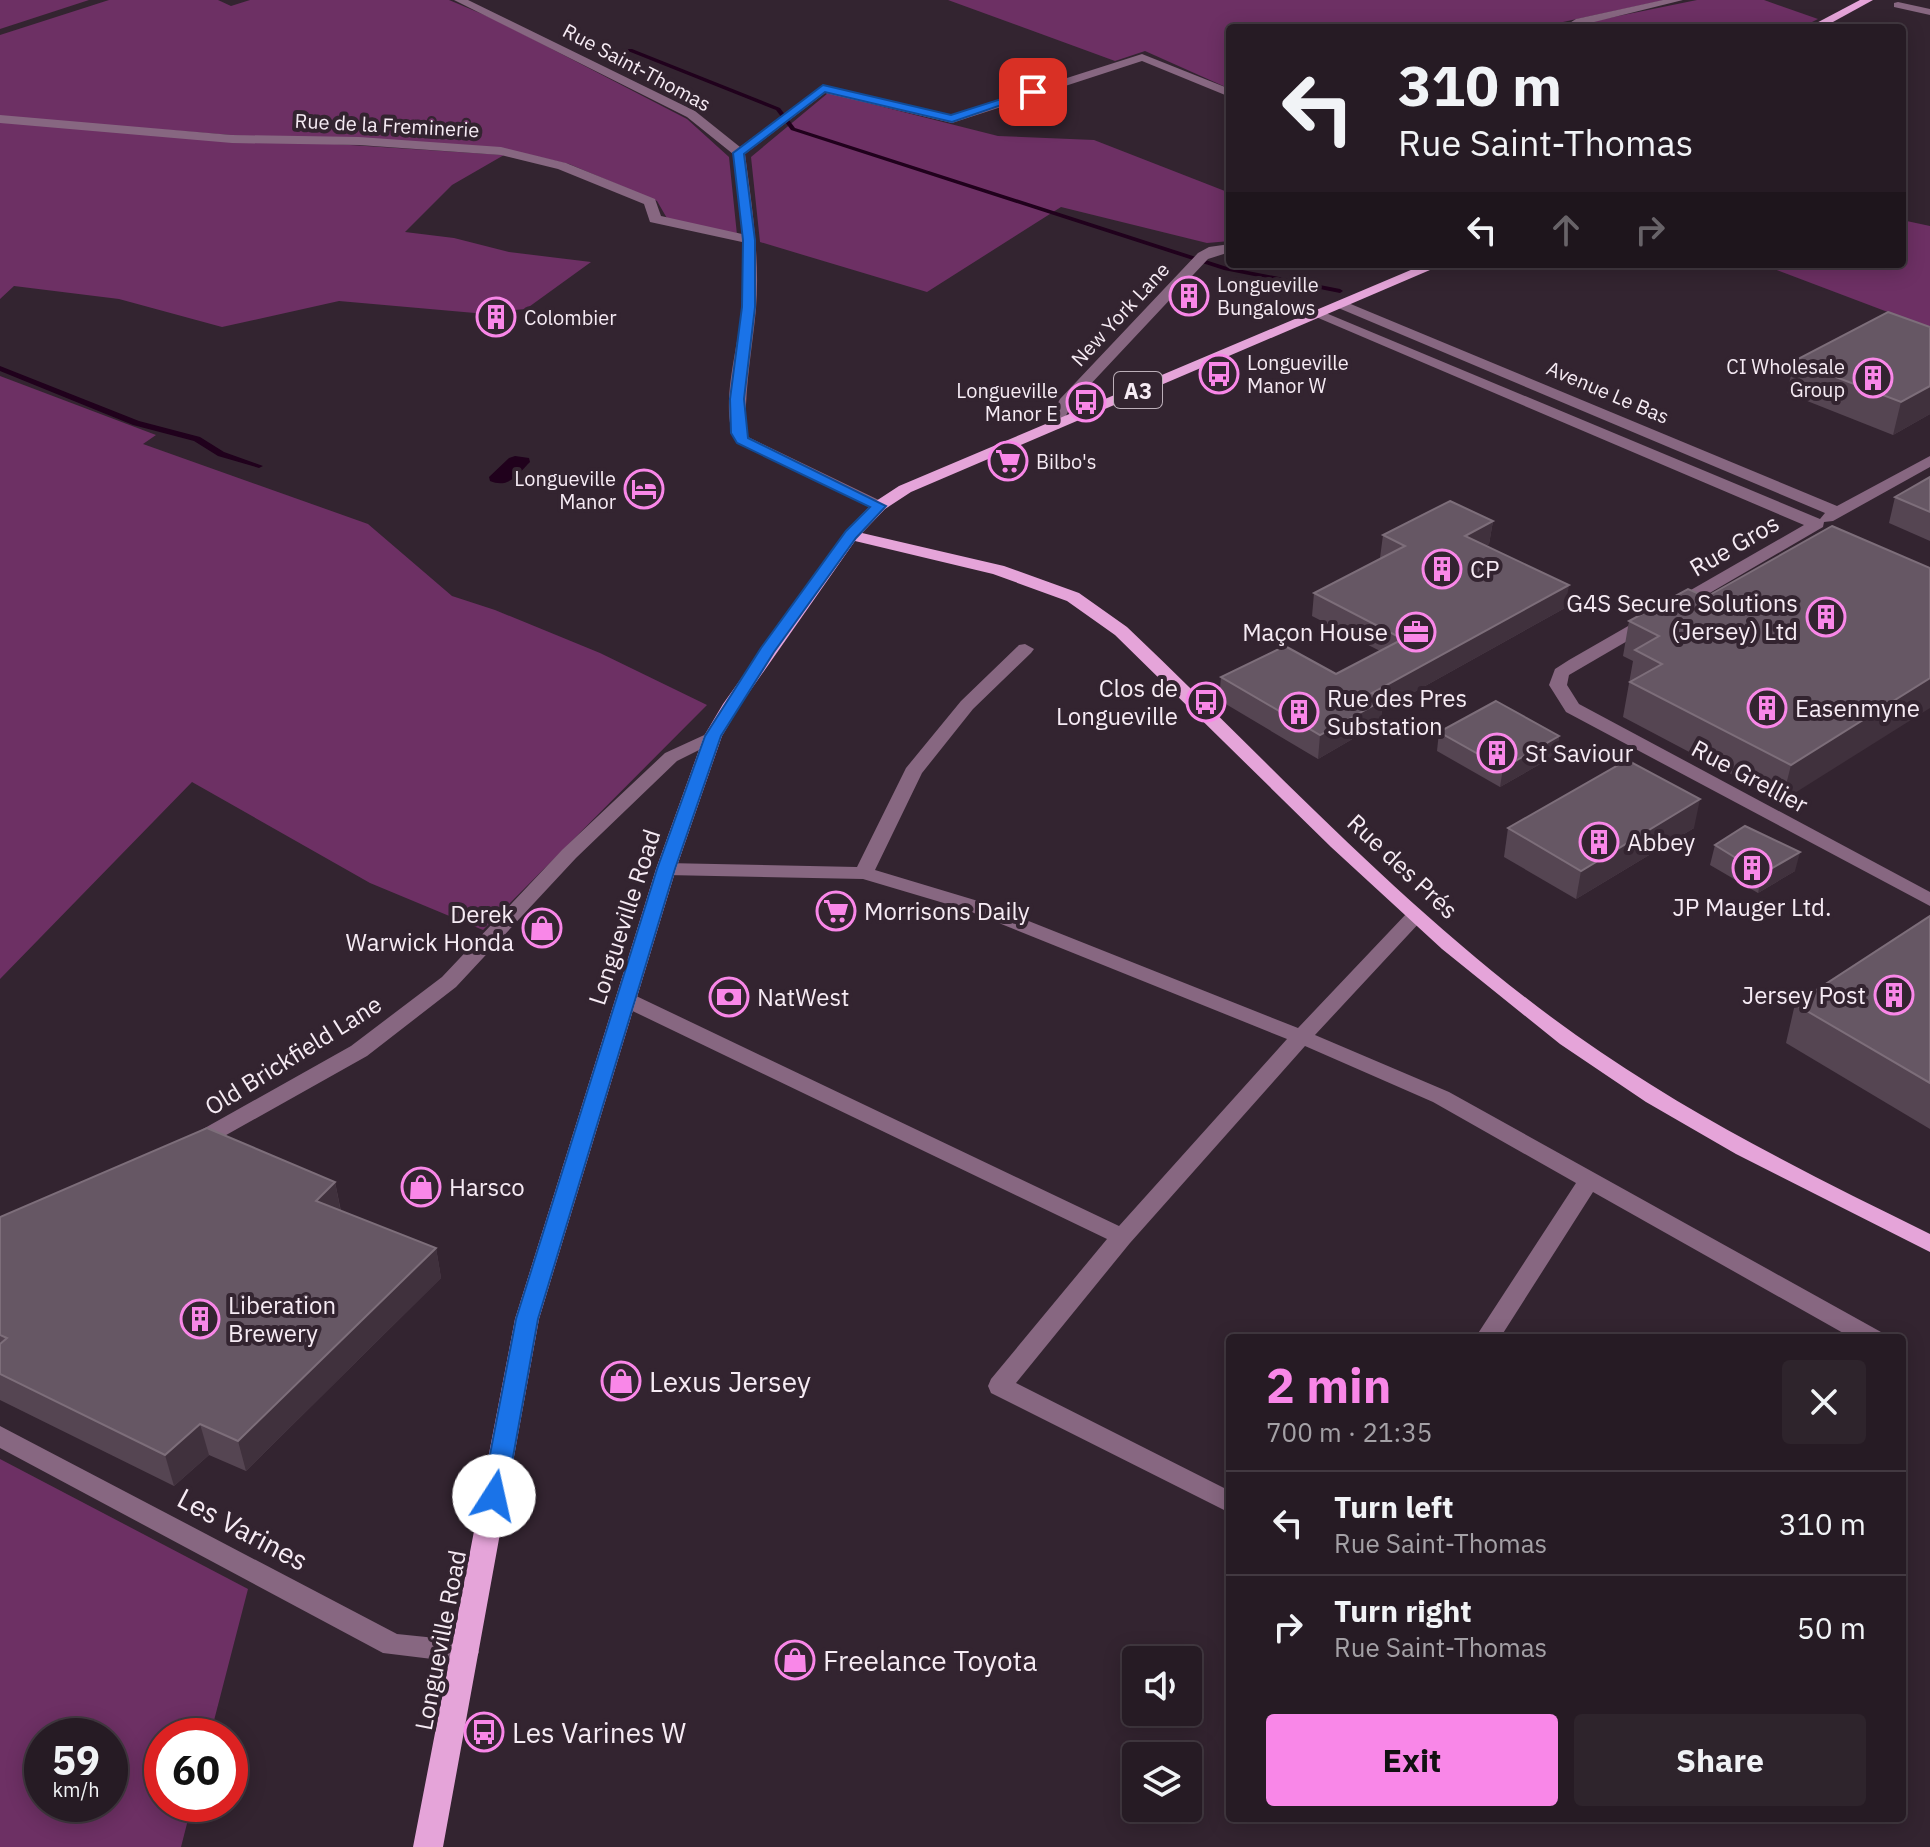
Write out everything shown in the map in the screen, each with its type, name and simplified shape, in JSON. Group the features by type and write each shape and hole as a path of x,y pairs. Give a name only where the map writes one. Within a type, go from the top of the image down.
{"main road":[{"path":"1821,24 1868,0"},
{"name":"Longueville Road","path":"428,1847 527,1319 666,869 713,736 766,651 851,535 879,506 905,489 1427,268"},
{"name":"Rue des Prés","path":"851,535 998,570 1073,597 1121,631 1414,917 1567,1040 1731,1145 1930,1244"}],"street":[{"name":"Rue Saint-Thomas","path":"459,0 691,114 739,153"},
{"path":"1574,24 1678,0"},
{"path":"1898,5 1930,12"},
{"path":"879,506 742,440 738,433 737,399 749,307 749,240 739,153 823,89 952,119 1142,57 1226,91"},
{"name":"Rue de la Freminerie","path":"0,119 232,139 359,141 501,151 562,166 650,202 655,219 749,240"},
{"name":"New York Lane","path":"1054,426 1065,402 1203,256 1226,249"},
{"name":"Avenue Le Bas","path":"1341,304 1837,512"},
{"name":"Avenue Le Bas","path":"1316,314 1824,528"},
{"path":"1824,528 1837,512 1930,461"},
{"name":"Rue Gros","path":"1558,685 1561,673 1575,664 1824,528"},
{"path":"864,873 913,772 967,705 1025,649"},
{"name":"Rue Grellier","path":"1558,685 1572,708 1930,900"},
{"name":"Old Brickfield Lane","path":"182,1149 211,1136 359,1051 449,982 569,854 671,757 713,736"},
{"path":"666,869 864,873 971,905 1302,1036 1441,1097 1865,1334"},
{"path":"1226,1501 1000,1386 1122,1237 1302,1036 1414,917"},
{"path":"625,999 1122,1237"},
{"path":"1490,1334 1589,1181"},
{"name":"Les Varines","path":"0,1436 393,1645 465,1652"}],"shaded area":[{"path":"0,0 89,0 0,29"},
{"path":"109,0 218,0 231,6 250,0 449,0 494,19 687,119 729,157 737,235 668,220 657,201 569,164 501,148 244,136 0,117 0,35"},
{"path":"948,0 1665,0 1563,22 1567,24 1226,24 1226,87 1145,51 1115,61"},
{"path":"1697,0 1764,0 1818,19 1808,24 1584,23"},
{"path":"828,93 998,136 1094,140 1226,191 1226,241 1207,243 1061,207 927,292 760,242 751,157"},
{"path":"0,122 504,155 452,185 405,232 454,238 509,252 591,262 526,309 475,313 339,301 222,327 119,299 14,286 0,299"},
{"path":"1906,221 1930,226 1930,328 1772,268 1906,268"},
{"path":"0,376 156,435 143,444 368,524 452,596 600,653 707,705 483,930 370,883 192,782 0,979"},
{"path":"515,456 529,458 530,462 508,482 490,481 489,477"},
{"path":"0,1459 248,1589 215,1718 144,1718 144,1822 187,1822 181,1847 0,1847"}],"building":[{"path":"1888,312 1930,327 1930,386 1901,402 1794,361"},
{"path":"1930,477 1930,512 1895,497"},
{"path":"1450,501 1493,521 1465,536 1569,585 1372,693 1383,700 1320,735 1221,677 1285,646 1336,674 1403,639 1314,593 1405,546 1383,535"},
{"path":"1832,526 1930,568 1930,678 1791,765 1630,682 1662,664 1635,650 1659,636 1629,621 1688,589 1706,597"},
{"path":"1496,701 1559,736 1503,768 1439,732"},
{"path":"1627,760 1700,799 1581,871 1508,828"},
{"path":"1745,826 1800,852 1762,874 1715,845"},
{"path":"1930,916 1930,1083 1795,1004"},
{"name":"Liberation Brewery","path":"207,1128 335,1182 316,1201 436,1248 238,1441 200,1424 165,1455 0,1374 0,1344 7,1338 0,1335 0,1217"}],"waterway":[{"path":"630,50 778,109 793,129 1226,269 1340,291"},
{"path":"0,368 136,423 197,439 221,454 259,466"}],"place":[{"name":"Longueville Bungalows","path":"1189,296"},
{"name":"Colombier","path":"496,317"},
{"name":"Longueville Manor W","path":"1219,374"},
{"name":"CI Wholesale Group","path":"1873,378"},
{"name":"Longueville Manor E","path":"1086,402"},
{"name":"Bilbo's","path":"1008,461"},
{"name":"Longueville Manor","path":"644,489"},
{"name":"CP","path":"1442,569"},
{"name":"G4S Secure Solutions (Jersey) Ltd","path":"1826,617"},
{"name":"Maçon House","path":"1416,632"},
{"name":"Clos de Longueville","path":"1206,702"},
{"name":"Easenmyne","path":"1767,708"},
{"name":"Rue des Pres Substation","path":"1299,712"},
{"name":"St Saviour","path":"1497,753"},
{"name":"Abbey","path":"1599,842"},
{"name":"JP Mauger Ltd.","path":"1752,868"},
{"name":"Morrisons Daily","path":"836,911"},
{"name":"Derek Warwick Honda","path":"542,928"},
{"name":"Jersey Post","path":"1894,995"},
{"name":"NatWest","path":"729,997"},
{"name":"Harsco","path":"421,1187"},
{"name":"Liberation Brewery","path":"200,1319"},
{"name":"Lexus Jersey","path":"621,1381"},
{"name":"Freelance Toyota","path":"795,1660"},
{"name":"Les Varines W","path":"484,1732"}],"route":[{"path":"494,1496 527,1319 666,869 713,736 766,651 851,535 879,506 774,457 742,440 738,433 737,399 749,307 749,240 739,153 823,89 952,119 1033,92"}]}
